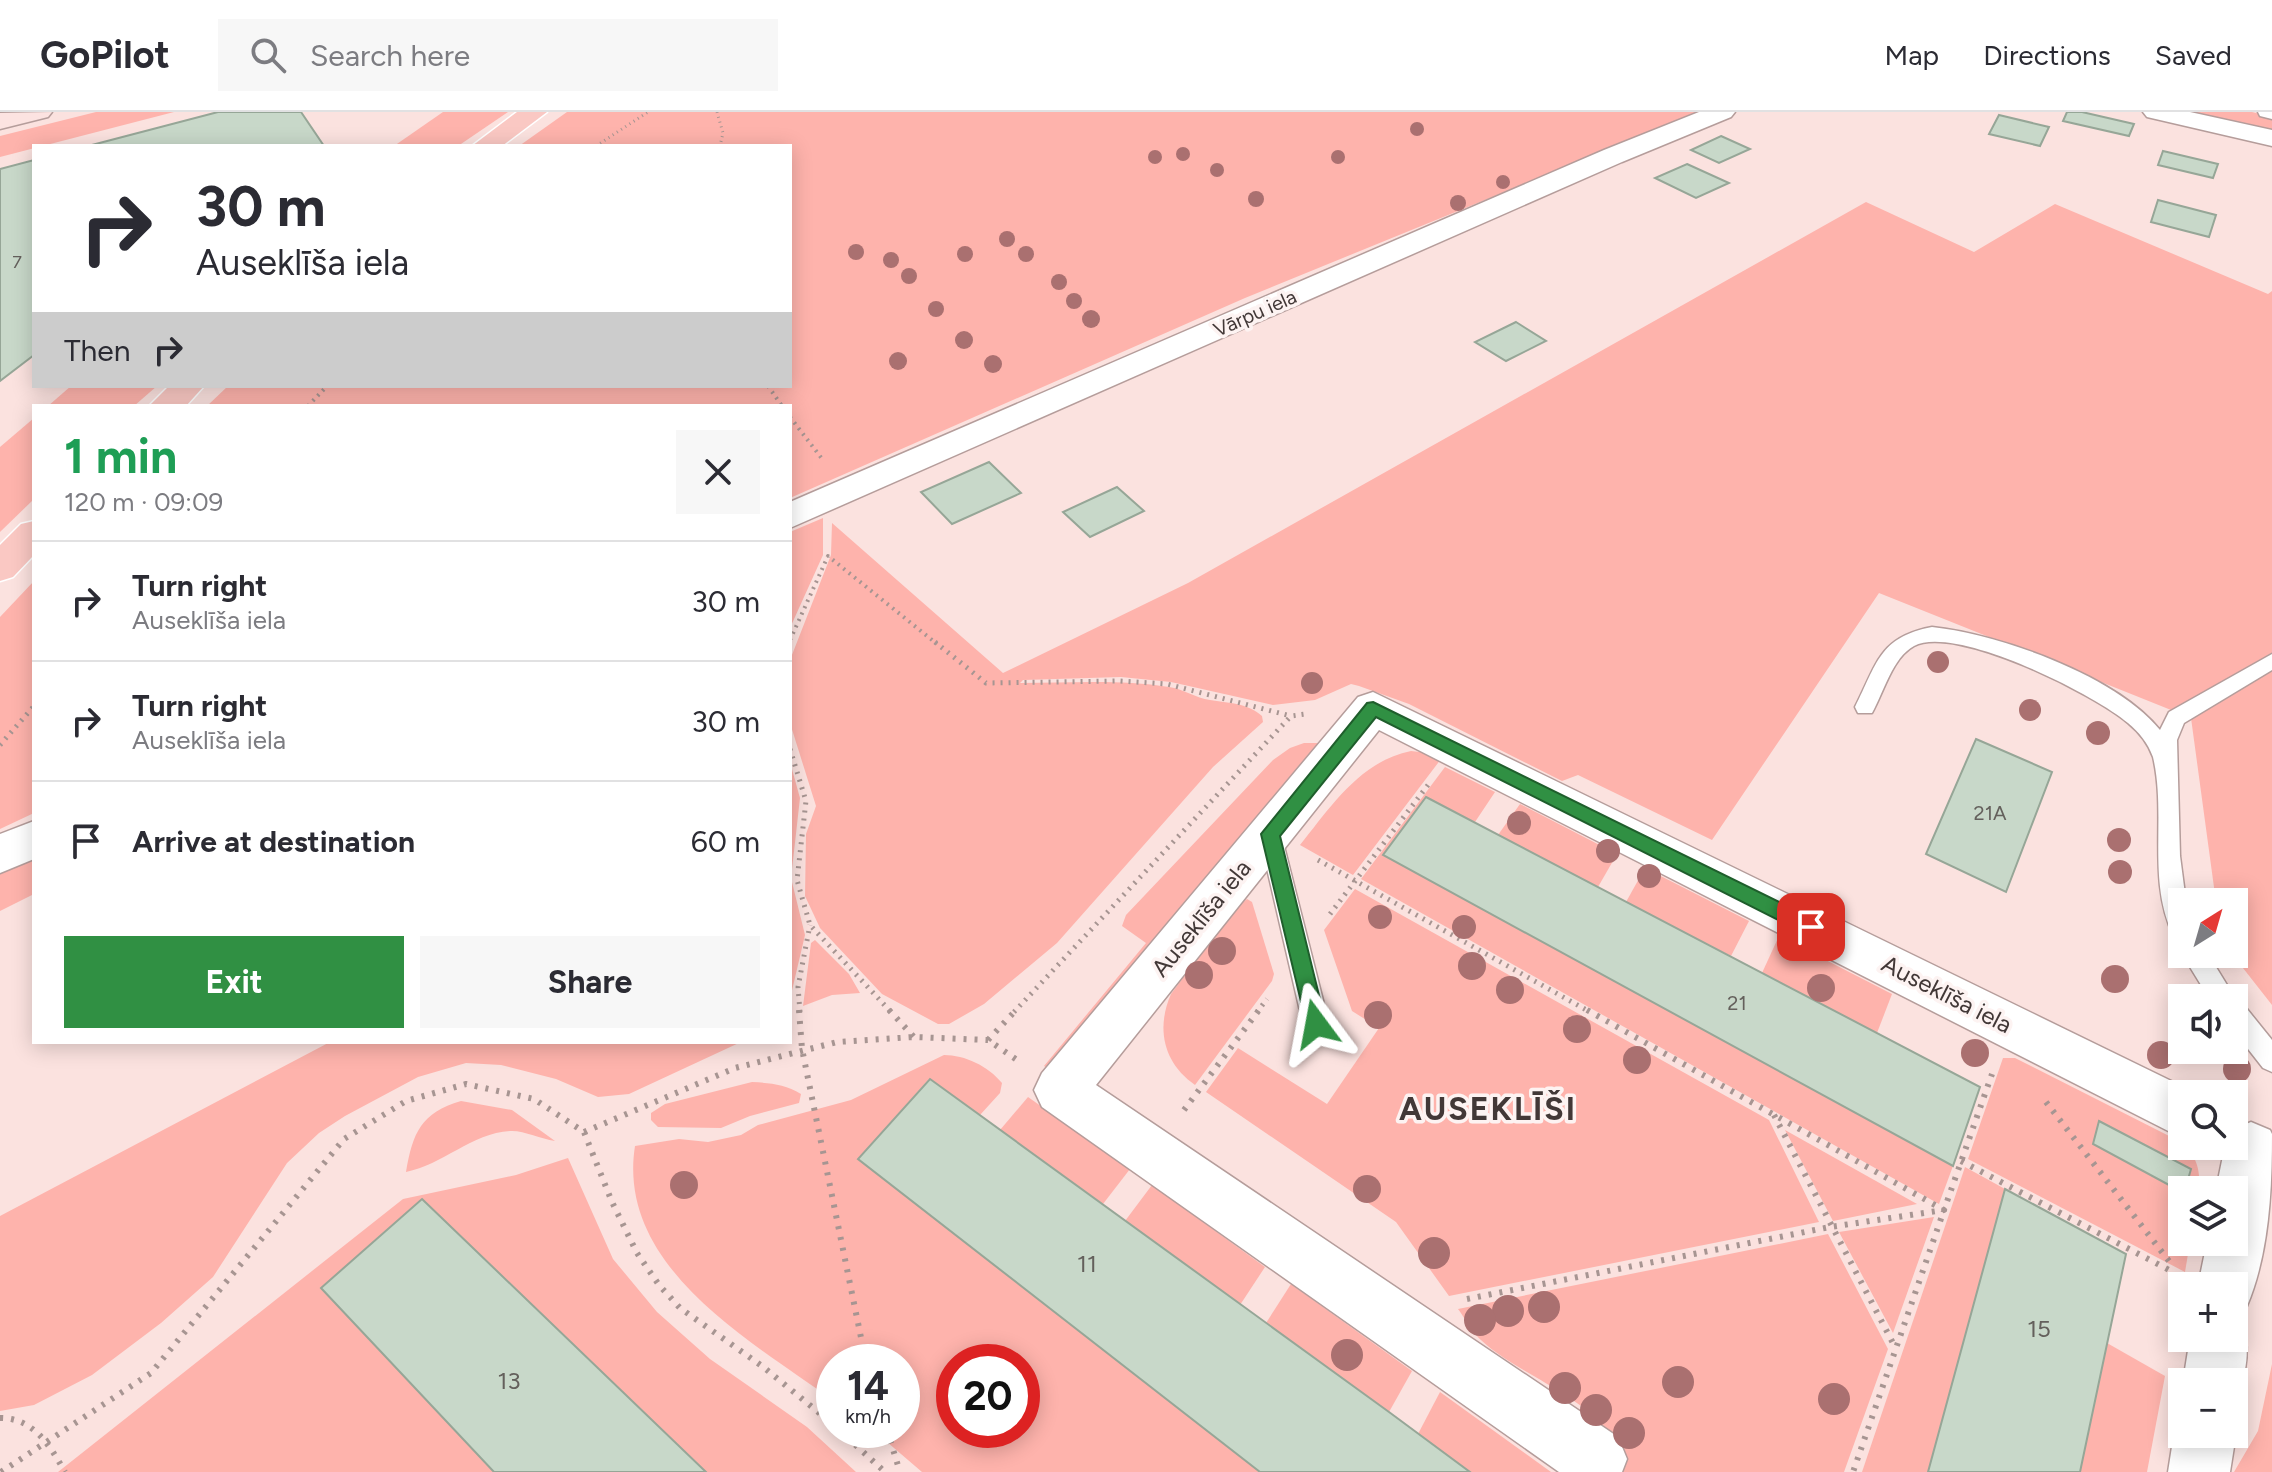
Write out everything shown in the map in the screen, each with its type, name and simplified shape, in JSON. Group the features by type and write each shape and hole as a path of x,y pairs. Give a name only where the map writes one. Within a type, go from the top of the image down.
{"main road":[{"path":"0,121 39,112"},
{"path":"488,144 534,112"},
{"path":"168,404 186,388"},
{"path":"0,568 32,535"}],"street":[{"name":"Vārpu iela","path":"792,515 1599,162 1722,112"},
{"path":"2156,112 2272,138"},
{"name":"Auseklīša iela","path":"1060,1090 1373,708 2005,1036 2168,1107"},
{"path":"0,854 32,840"},
{"path":"1060,1090 1596,1459 1590,1472"},
{"path":"2230,1272 2252,1149"},
{"path":"2199,1472 2203,1448"}],"lane":[{"path":"1865,707 1894,652 1904,642 1914,636 1950,634 2008,651 2130,712 2149,730 2166,765"},
{"path":"2171,888 2168,866 2166,740 2176,718 2272,661"},
{"path":"1270,834 1316,1024"},
{"path":"2248,1030 2272,1060"}],"path":[{"path":"599,144 648,112"},
{"path":"717,112 723,133 720,144"},
{"path":"310,404 325,388"},
{"path":"792,636 828,556 986,683 1119,681 1167,684 1291,716 1373,708"},
{"path":"0,745 32,708"},
{"path":"988,1040 1291,716"},
{"path":"792,756 806,801 797,880 810,925 914,1037"},
{"path":"1270,834 1944,1210"},
{"path":"810,925 798,987 802,1049 862,1344"},
{"path":"1961,1161 2180,1275 2153,1236 2072,1140 2005,1036"},
{"path":"1853,1472 2005,1036"},
{"path":"584,1132 735,1068 802,1049 877,1038 988,1040 1060,1090"},
{"path":"1,1472 151,1373 344,1139 406,1101 466,1084 534,1099 584,1132 612,1202 637,1253 659,1285 680,1308 762,1366 816,1410"},
{"path":"1773,1115 1896,1349"},
{"path":"1387,1314 1830,1227 1944,1210"},
{"path":"0,1418 23,1420 47,1442 65,1472"},
{"path":"859,1448 885,1472"},
{"path":"893,1448 900,1472"}],"shaded area":[{"path":"96,112 174,112 50,144 32,144 32,149 0,157 0,136"},
{"path":"443,112 508,112 461,144 397,144"},
{"path":"567,112 1700,112 1245,298 792,497 792,404 209,404 226,388 792,388 792,144 522,144"},
{"path":"2191,112 2252,112 2272,117 2272,134 2189,115"},
{"path":"1866,202 1974,252 2055,204 2268,294 2272,291 2272,1005 2243,968 2248,968 2248,888 2214,888 2191,718 1879,593 1712,840 1578,775 1562,781 1409,704 1351,684 1315,700 1273,705 1171,682 1121,677 1023,680 1020,683 1113,682 1169,687 1205,699 1244,706 1262,716 1263,722 1213,767 1057,943 984,1004 949,1024 938,1024 882,994 820,928 805,896 806,834 816,806 792,729 792,655 831,555 832,523 1003,673 1188,583"},
{"path":"69,388 155,388 136,404 50,404"},
{"path":"32,420 32,501 0,532 0,447"},
{"path":"823,518 823,555 792,624 792,531"},
{"path":"32,583 32,814 0,829 0,617"},
{"path":"1304,743 1320,743 1050,1070 1044,1066 1146,943 1122,926 1126,915 1273,760"},
{"path":"1411,751 1428,753 1441,759 1353,875 1300,845 1361,775 1393,756"},
{"path":"1445,767 1495,792 1475,822 1426,797 1383,855 1953,1166 1939,1204 1361,879"},
{"path":"792,769 800,798 792,869"},
{"path":"1520,804 1617,854 1598,887 1498,835"},
{"path":"32,853 32,895 0,911 0,868"},
{"path":"1645,868 1749,921 1731,956 1626,902"},
{"path":"792,882 805,935 792,990"},
{"path":"1355,889 1769,1120 1819,1222 1449,1296 1396,1222 1206,1092 1238,1048 1327,1104 1379,1028 1352,1011 1324,930"},
{"path":"1247,899 1252,902 1274,974 1272,981 1195,1085 1169,1056 1164,1032 1166,1007 1171,994 1233,910"},
{"path":"1779,936 1892,994 1877,1033 1762,973"},
{"path":"815,940 849,974 860,993 832,995 803,1006 811,943"},
{"path":"326,1044 737,1044 629,1094 598,1097 556,1079 501,1065 466,1063 418,1077 319,1133 287,1163 213,1277 161,1323 92,1375 34,1405 0,1411 0,1216"},
{"path":"944,1055 968,1059 983,1067 1002,1083 1000,1093 980,1115 929,1079 858,1159 1260,1472 922,1472 894,1448 920,1448 920,1344 816,1344 816,1388 765,1353 696,1296 668,1264 646,1228 635,1189 635,1146 679,1139 708,1142 741,1135 758,1125 851,1100"},
{"path":"2003,1058 2015,1058 2168,1135 2168,1160 2195,1160 2198,1167 2199,1176 2168,1176 2168,1256 2188,1256 2185,1272 1968,1159"},
{"path":"752,1082 795,1091 801,1094 799,1103 750,1116 721,1128 658,1127 651,1120 651,1113 665,1104"},
{"path":"1028,1097 1130,1169 1103,1204 1000,1130"},
{"path":"461,1101 512,1110 555,1141 517,1131 498,1133 406,1172 421,1126 437,1112"},
{"path":"1785,1130 1917,1204 1833,1221"},
{"path":"568,1158 613,1259 657,1312 710,1359 807,1427 816,1435 816,1448 830,1448 856,1472 58,1472 403,1199 516,1175"},
{"path":"1965,1167 2005,1189 1928,1472 1862,1472"},
{"path":"1152,1185 1265,1267 1240,1305 1125,1221"},
{"path":"1934,1217 1893,1333 1839,1232"},
{"path":"1828,1234 1888,1349 1844,1472 1622,1472 1618,1449 1606,1428 1564,1394 1493,1350 1475,1334 1458,1309"},
{"path":"1291,1284 1412,1371 1389,1412 1266,1323"},
{"path":"2107,1343 2165,1376 2147,1472 2080,1472"},
{"path":"2272,1364 2272,1472 2234,1472 2258,1431"},
{"path":"1440,1392 1551,1472 1470,1472 1418,1434"}],"building":[{"path":"218,112 301,112 323,144 96,144"},
{"path":"2067,112 2082,112 2134,124 2129,136 2063,121"},
{"path":"1999,115 2049,127 2040,146 1989,134"},
{"path":"1721,136 1750,149 1719,163 1691,150"},
{"path":"2163,151 2218,164 2213,178 2158,165"},
{"path":"32,161 32,357 0,381 0,169"},
{"path":"1687,164 1729,183 1696,198 1655,178"},
{"path":"2158,200 2216,215 2209,237 2151,222"},
{"path":"1516,322 1546,341 1506,361 1475,342"},
{"path":"989,462 1021,493 952,524 921,492"},
{"path":"1117,487 1144,511 1090,537 1063,512"},
{"path":"1976,739 2052,772 2006,892 1926,854"},
{"path":"1426,797 1980,1087 1953,1166 1383,855"},
{"path":"930,1079 1470,1472 1260,1472 858,1159"},
{"path":"2099,1121 2168,1157 2168,1160 2191,1169 2189,1176 2168,1176 2168,1184 2093,1144"},
{"path":"2005,1189 2126,1254 2080,1472 1928,1472"},
{"path":"422,1199 706,1472 494,1472 321,1288"}],"district":[{"name":"AUSEKLĪŠI","path":"1488,1109"}],"route":[{"path":"1316,1024 1270,834 1373,708 1811,927"}]}
